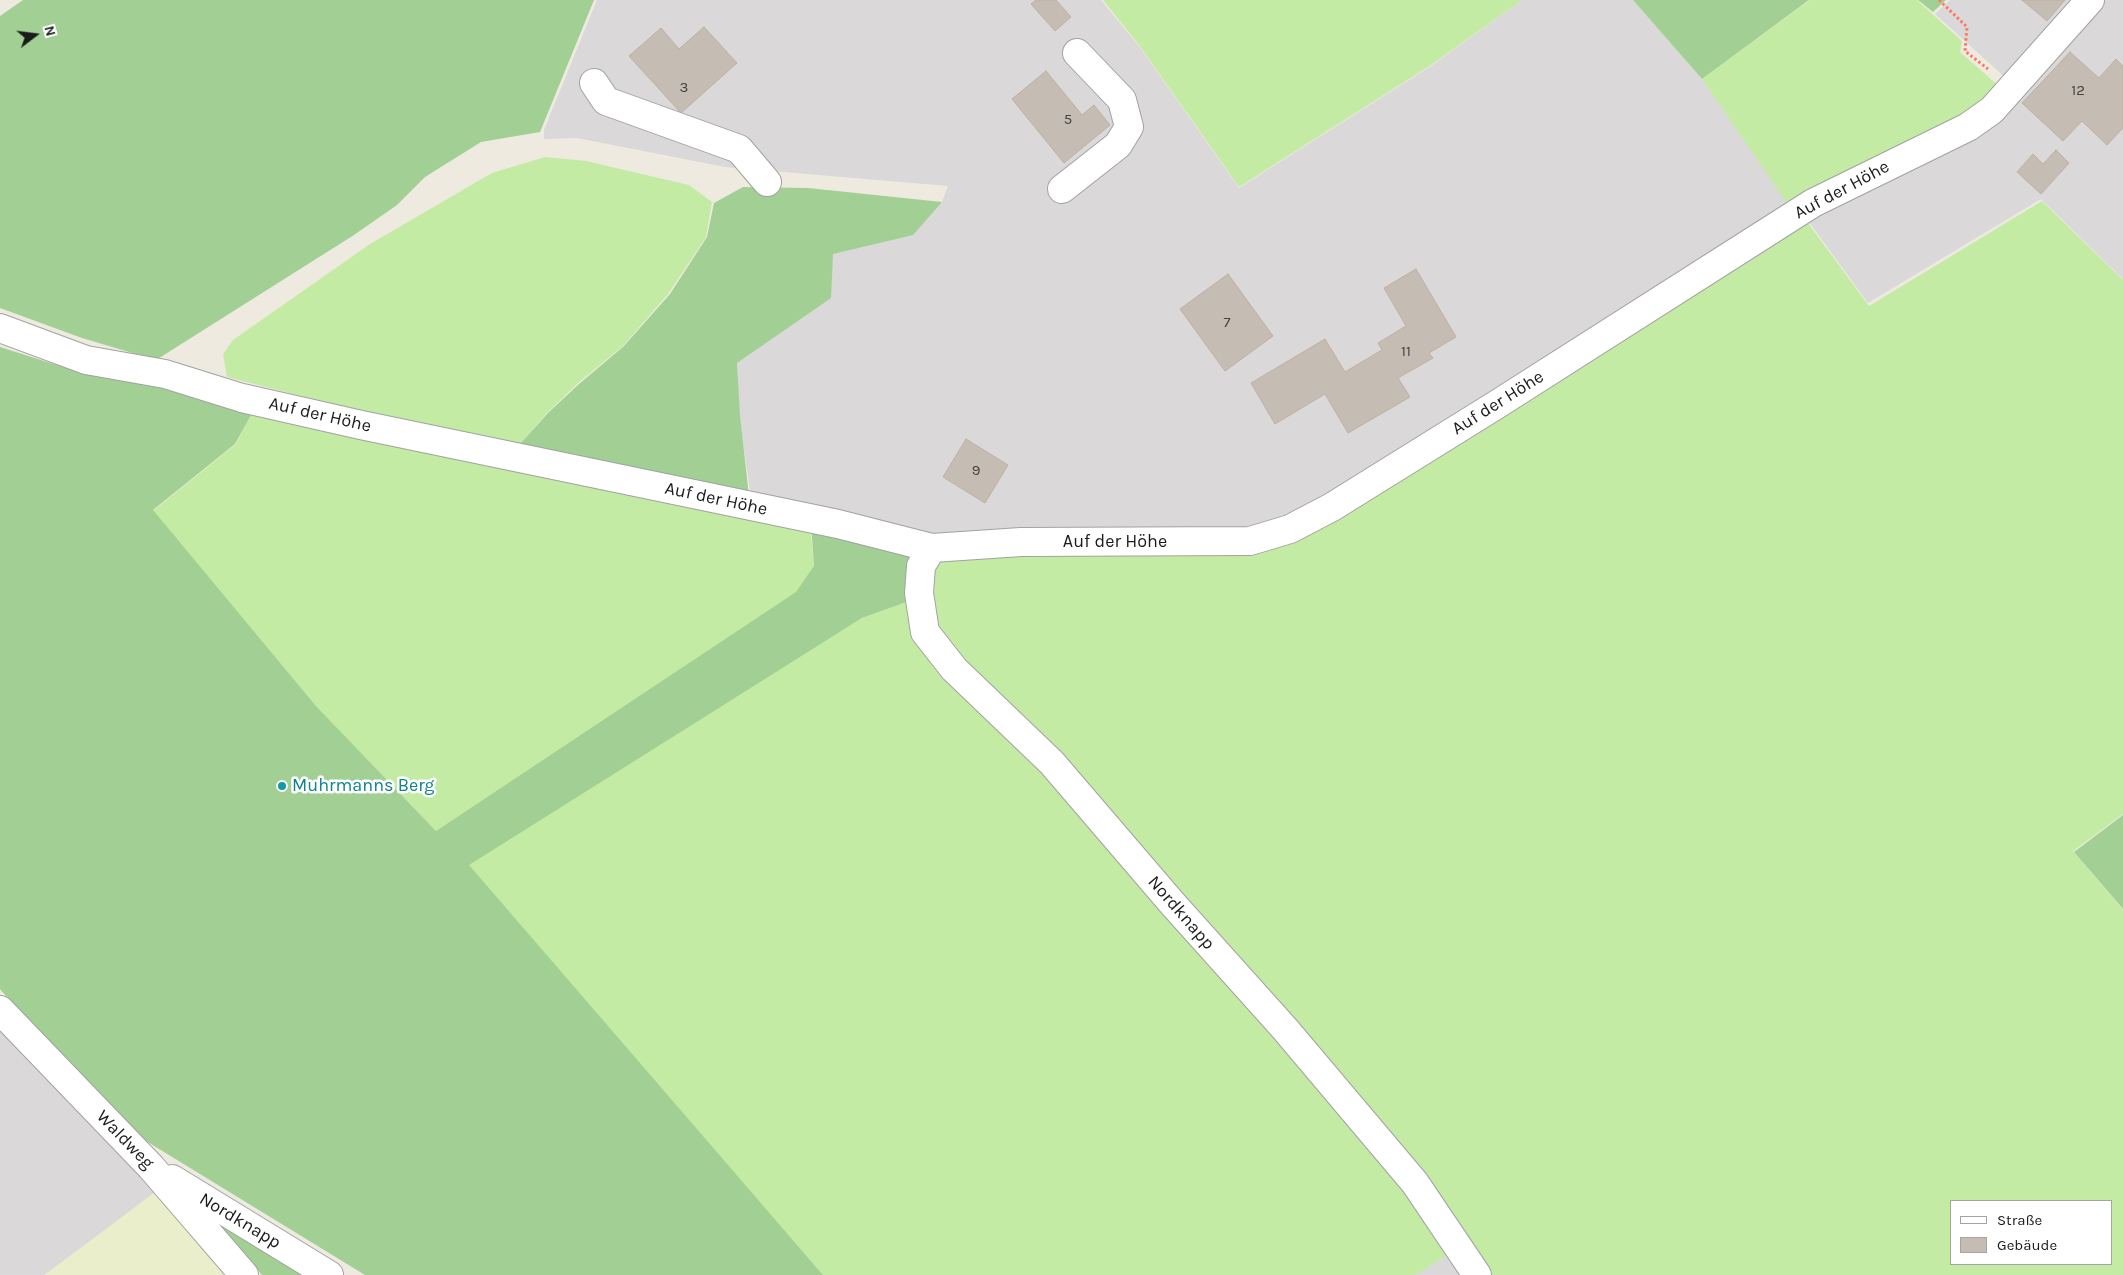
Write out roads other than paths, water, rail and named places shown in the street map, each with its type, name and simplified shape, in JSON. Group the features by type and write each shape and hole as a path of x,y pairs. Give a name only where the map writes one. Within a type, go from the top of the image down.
{"street":[{"name":"Auf der Höhe","path":"0,328 86,360 165,374 242,398 361,425 838,524 932,548 1022,542 1250,540 1290,529 1332,507 1813,202 1968,127 1992,110 2090,0"},
{"path":"1062,189 1118,145 1129,127 1122,100 1076,53"},
{"path":"594,83 606,101 739,150 767,182"},
{"name":"Nordknapp","path":"932,548 921,566 919,593 926,632 954,669 1052,763 1285,1029 1416,1183 1477,1275"},
{"name":"Waldweg","path":"0,1010 152,1167 244,1275"},
{"name":"Nordknapp","path":"152,1167 329,1275"}],"place":[{"name":"Muhrmanns Berg","path":"282,786"}]}
